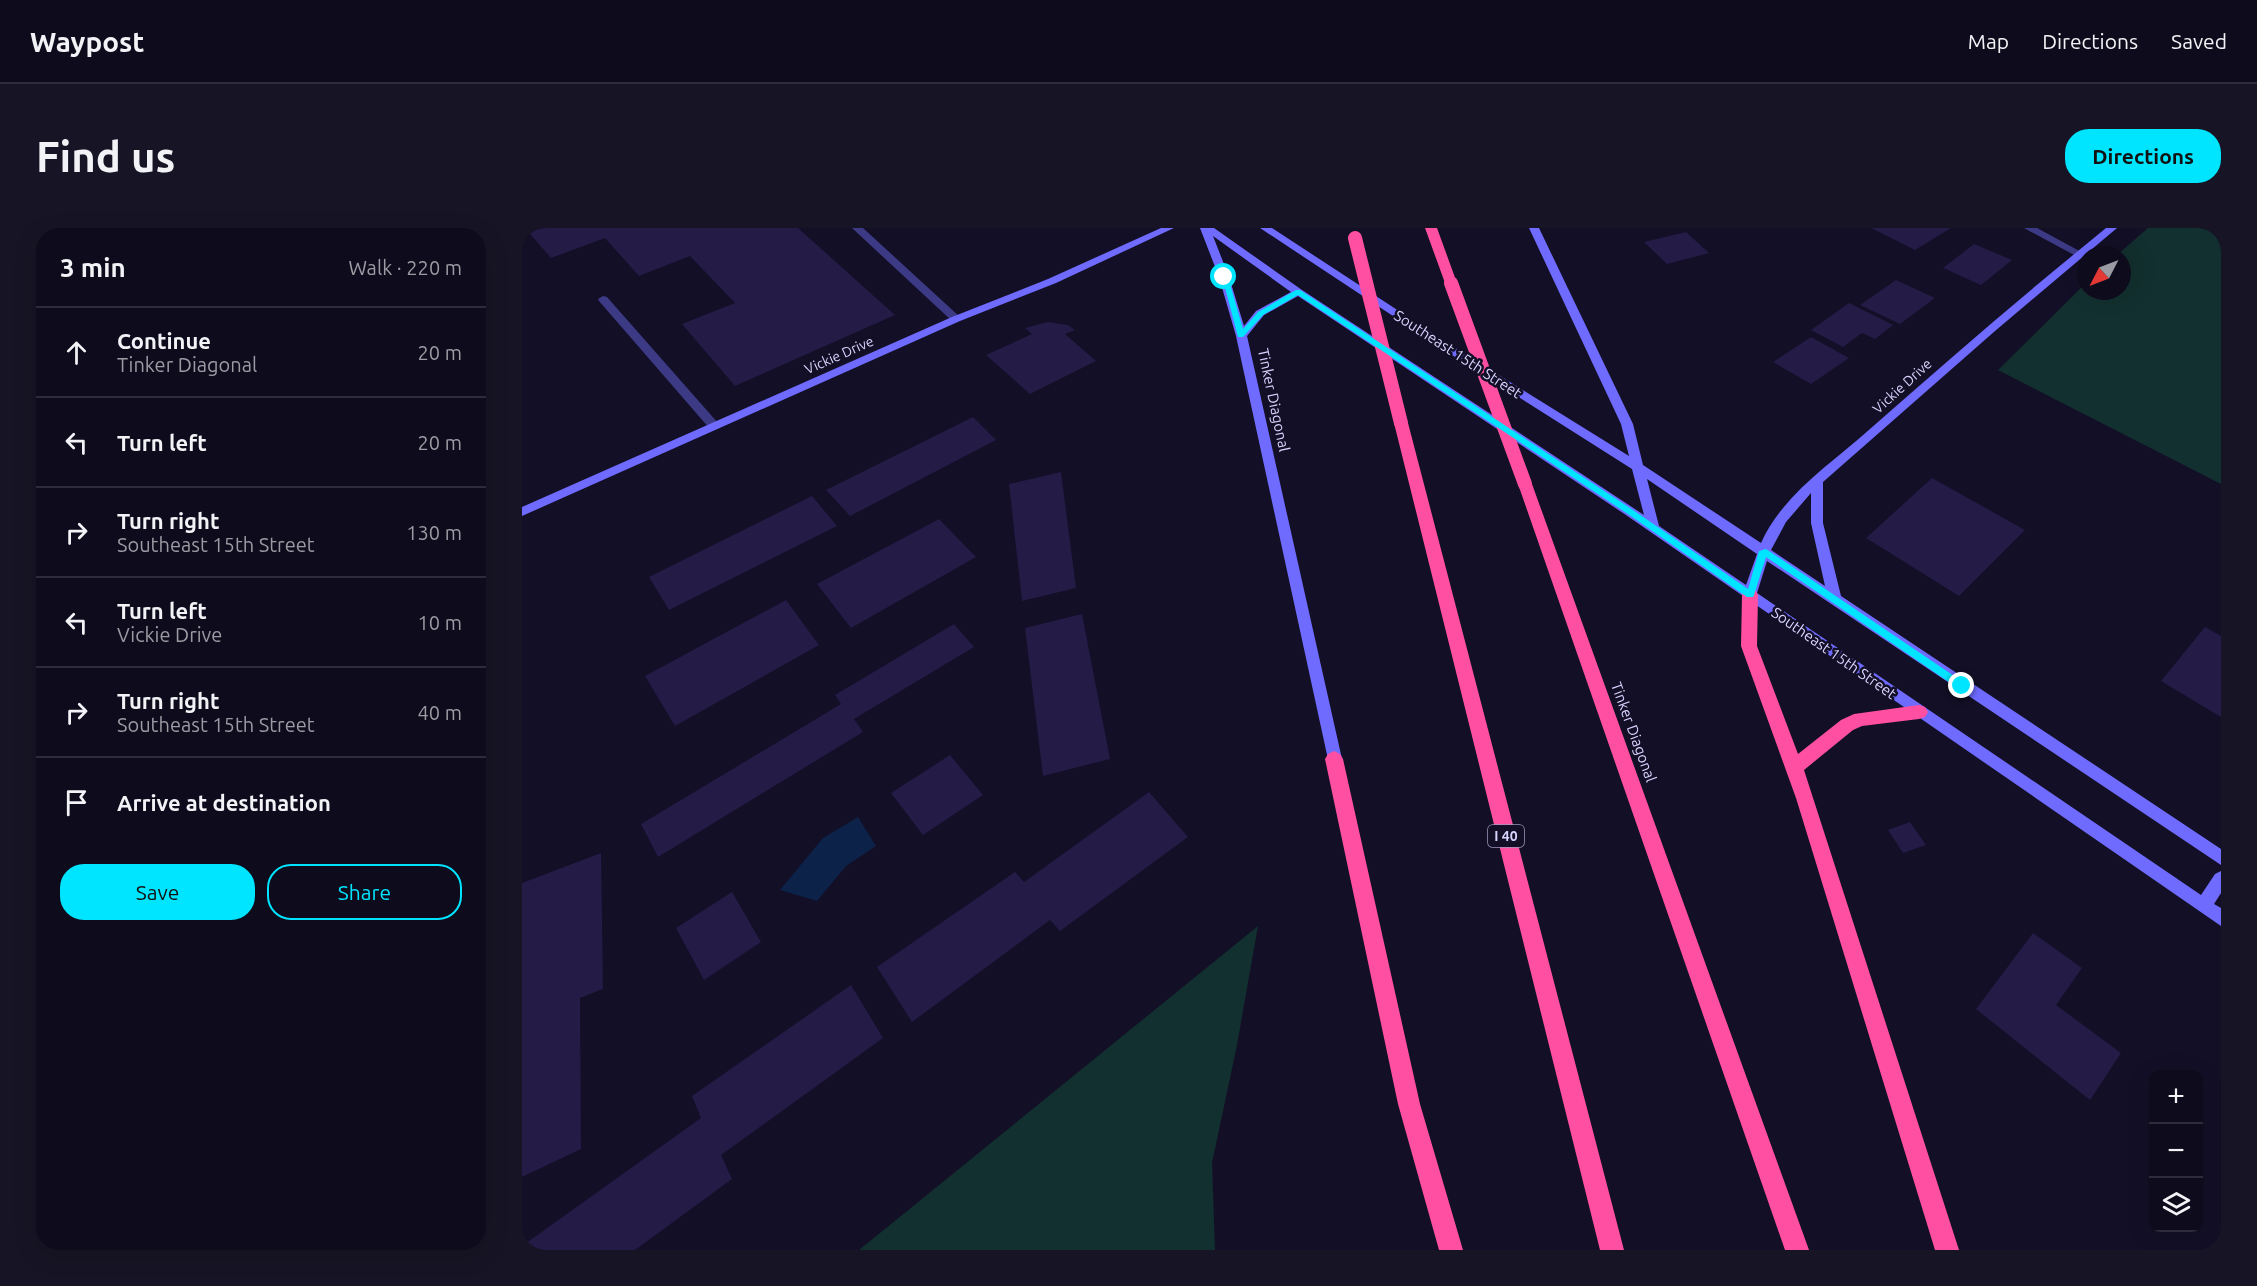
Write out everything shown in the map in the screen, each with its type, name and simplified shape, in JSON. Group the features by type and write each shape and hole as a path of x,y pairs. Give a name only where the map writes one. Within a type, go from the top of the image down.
{"highway":[{"name":"Tinker Diagonal","path":"1431,228 1797,1250"},
{"name":"I 40","path":"1354,233 1612,1250"},
{"path":"1750,595 1749,646 1805,798 1947,1250"},
{"path":"1793,768 1846,725 1860,719 1919,712"},
{"path":"1334,759 1409,1104 1451,1250"}],"street":[{"path":"857,228 956,319"},
{"name":"Vickie Drive","path":"522,512 956,319 1052,281 1169,228"},
{"name":"Southeast 15th Street","path":"1206,228 1298,292 1653,527 2221,918"},
{"name":"Tinker Diagonal","path":"1206,228 1224,277 1241,336 1334,759"},
{"name":"Southeast 15th Street","path":"1265,228 1446,347 1639,468 2221,858"},
{"path":"1534,228 1627,424 1653,527"},
{"path":"2029,228 2077,252"},
{"name":"Vickie Drive","path":"2090,246 2112,228"},
{"name":"Vickie Drive","path":"1750,595 1763,551 1789,509 1817,478 1871,435 1983,334 2077,256"},
{"path":"1241,336 1260,313 1298,292"},
{"path":"603,299 714,426"},
{"path":"1817,478 1817,523 1834,597"},
{"path":"2203,906 2221,879"}],"green space":[{"path":"2148,228 2221,228 2221,484 1998,370 2077,292 2077,300 2131,300 2131,246 2127,246"},
{"path":"1258,926 1237,1045 1212,1163 1215,1250 859,1250"}],"water":[{"path":"858,817 876,846 846,866 817,901 780,890 823,838"}],"building":[{"path":"525,228 798,228 895,315 735,386 682,324 735,303 690,256 639,276 605,238 551,258"},
{"path":"1871,228 1951,228 1915,250"},
{"path":"1686,232 1709,253 1667,264 1644,242"},
{"path":"1974,244 2012,260 1981,285 1943,268"},
{"path":"1896,280 1935,298 1900,324 1860,305"},
{"path":"1849,303 1893,325 1875,339 1862,333 1843,347 1811,330"},
{"path":"1048,322 1068,325 1075,330 1065,334 1096,361 1030,394 986,355 1032,334 1025,328"},
{"path":"1811,337 1849,358 1811,384 1773,362"},
{"path":"973,417 996,440 850,516 826,490"},
{"path":"1061,472 1076,588 1022,601 1009,484"},
{"path":"1932,478 2025,530 1959,596 1866,538"},
{"path":"812,496 837,526 669,610 649,577"},
{"path":"939,519 976,557 851,628 817,584"},
{"path":"786,600 819,645 675,726 645,676"},
{"path":"1082,614 1110,759 1043,776 1025,628"},
{"path":"954,624 974,647 854,719 863,732 658,857 641,824 841,704 835,695"},
{"path":"2205,627 2221,636 2221,717 2161,681"},
{"path":"950,755 983,795 923,835 891,793"},
{"path":"1149,792 1188,837 1060,931 1050,920 912,1022 877,967 1015,872 1024,882"},
{"path":"1910,822 1926,845 1903,853 1888,830"},
{"path":"601,853 603,989 580,998 581,1149 522,1177 522,883"},
{"path":"732,892 761,942 704,980 676,928"},
{"path":"2033,933 2082,968 2056,1005 2121,1053 2090,1100 1976,1009"},
{"path":"851,985 883,1038 721,1155 732,1179 635,1250 522,1250 522,1246 701,1118 692,1096"}],"route":[{"path":"1224,277 1241,336 1260,313 1298,292 1630,512 1750,595 1763,551 1962,686"}]}
